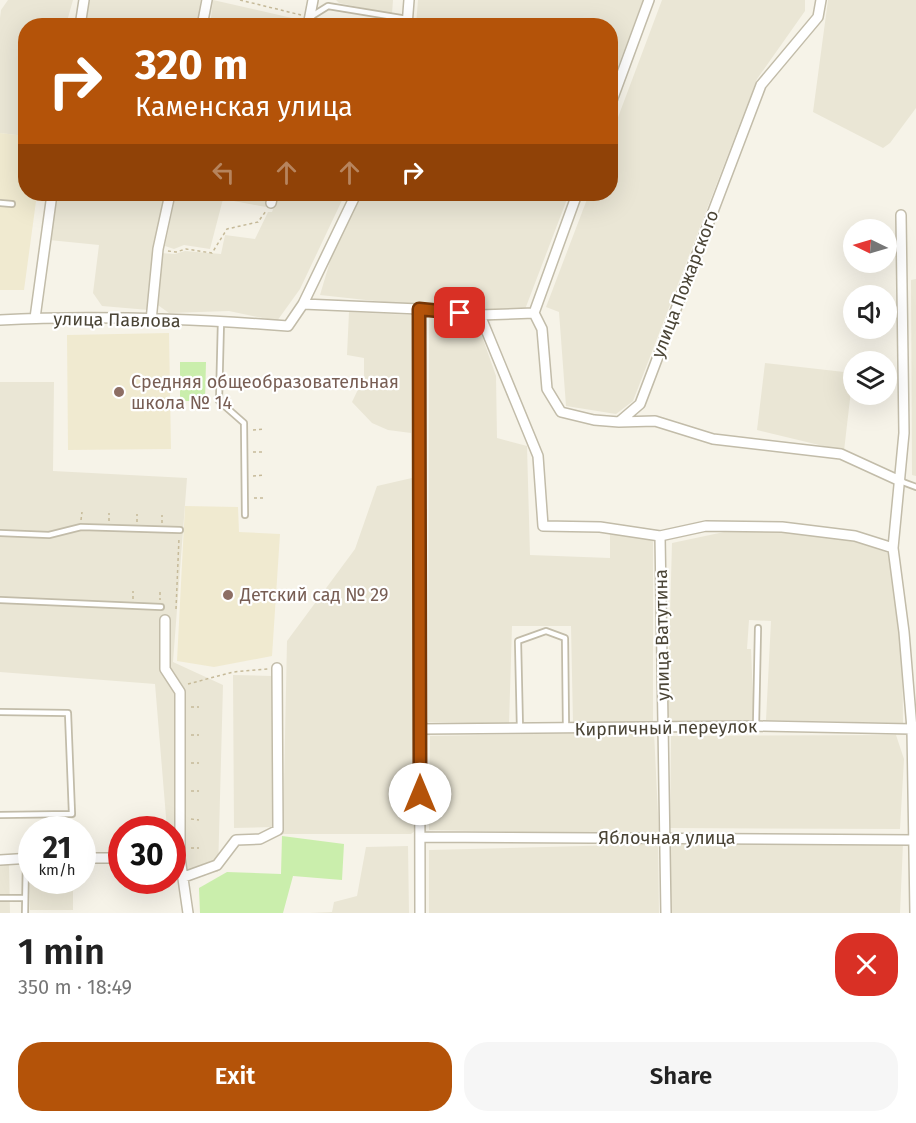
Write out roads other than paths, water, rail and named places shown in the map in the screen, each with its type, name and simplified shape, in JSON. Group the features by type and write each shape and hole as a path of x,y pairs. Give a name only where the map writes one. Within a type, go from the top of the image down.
{"street":[{"path":"81,18 84,0"},
{"path":"204,18 207,0"},
{"path":"310,18 313,0"},
{"path":"407,18 409,0"},
{"path":"618,84 649,0"},
{"name":"улица Пожарского","path":"619,422 640,404 761,85 818,17 821,0"},
{"name":"улица Павлова","path":"51,201 35,318 220,321 288,326 303,304"},
{"path":"151,321 158,249 168,201"},
{"path":"353,201 303,304 419,309 480,315 534,313"},
{"path":"574,201 534,313 542,329 547,389 561,412 594,420 655,421 713,439 841,454 900,481"},
{"path":"901,215 904,434 893,548 904,632 912,729 915,913"},
{"path":"419,309 420,913"},
{"path":"480,315 538,456 543,526 600,527 660,536 706,526 782,527 855,536 893,548"},
{"path":"0,320 35,318"},
{"name":"улица Ватутина","path":"660,536 666,913"},
{"path":"165,620 165,669 180,692 177,816"},
{"path":"186,876 211,870 221,862 236,840 260,839 278,830 277,668"},
{"name":"Кирпичный переулок","path":"420,729 756,726 912,729"},
{"name":"Яблочная улица","path":"420,837 913,840"},
{"path":"0,860 18,859"},
{"path":"186,894 188,913"}],"lane":[{"path":"313,18 328,6 387,18"},
{"path":"0,203 12,204"},
{"path":"220,321 219,401 244,423 246,515"},
{"path":"900,481 916,487"},
{"path":"0,533 49,535 81,527 180,530"},
{"path":"0,600 160,607"},
{"path":"756,726 758,628"},
{"path":"520,729 518,641 546,631 565,638 566,729"},
{"path":"0,712 68,713 72,814 0,815"},
{"path":"25,894 25,913"},
{"path":"0,898 25,898"}],"place":[{"name":"Средняя общеобразовательная школа № 14","path":"119,392"},
{"name":"Детский сад № 29","path":"228,595"}]}
